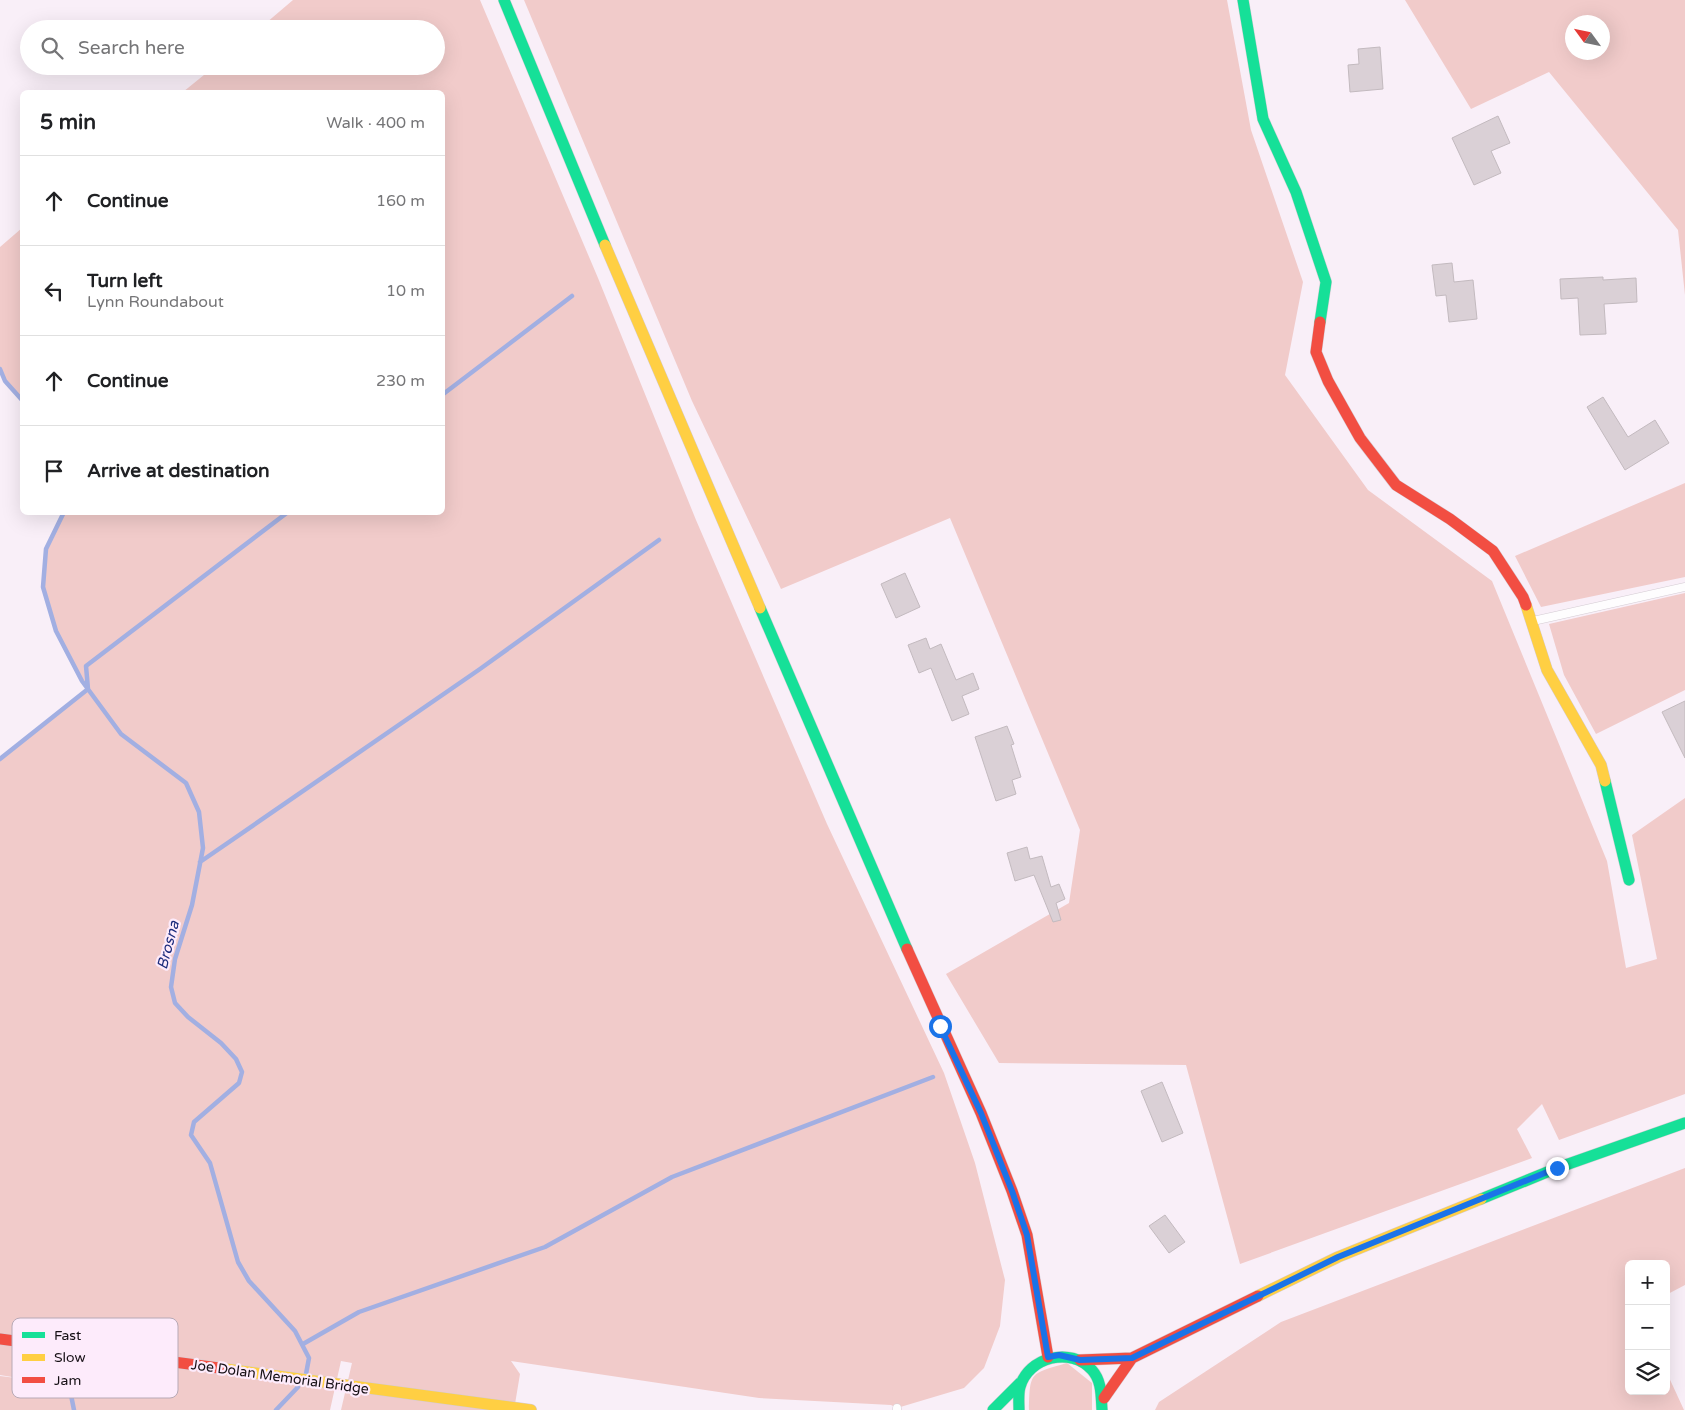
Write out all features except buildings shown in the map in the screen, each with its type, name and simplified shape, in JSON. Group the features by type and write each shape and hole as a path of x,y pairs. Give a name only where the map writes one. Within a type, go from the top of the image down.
{"street":[{"path":"504,0 638,324 940,1026 981,1113 1027,1235 1048,1357"},
{"path":"1243,0 1263,119 1296,192 1326,282 1316,352 1328,381 1360,438 1396,485 1450,519 1493,551 1523,597 1547,670 1601,765 1619,832 1629,880"},
{"path":"993,1410 1020,1383 1036,1363 1048,1357 1059,1355 1080,1360 1132,1358 1338,1257 1557,1168 1685,1123"},
{"path":"1102,1410 1104,1398 1132,1358"},
{"path":"1080,1360 1096,1374 1104,1398"},
{"name":"Joe Dolan Memorial Bridge","path":"178,1363 531,1410"},
{"path":"1019,1410 1018,1396 1020,1383"}],"lane":[{"path":"1531,621 1685,587"}],"shaded area":[{"path":"293,0 480,0 598,278 696,520 827,824 944,1073 975,1163 1005,1280 1000,1326 984,1368 964,1388 897,1408 891,1405 759,1398 511,1361 520,1374 514,1410 341,1410 352,1363 341,1361 330,1410 0,1410 0,1376 12,1378 12,1398 178,1398 178,1318 12,1318 12,1377 0,1375 0,759 87,689 60,641 48,605 44,569 47,546 51,536 63,515 445,515 445,90 185,90 204,75 445,75 445,20 270,20"},
{"path":"524,0 1227,0 1251,130 1303,282 1285,375 1368,490 1492,581 1607,861 1626,968 1657,959 1632,835 1685,798 1685,1094 1559,1140 1542,1104 1517,1129 1532,1158 1240,1264 1186,1065 999,1063 946,974 1069,903 1080,830 950,518 781,589 692,401"},
{"path":"1405,0 1685,0 1685,295 1678,230 1549,72 1471,109"},
{"path":"20,230 20,398 5,381 0,369 0,247"},
{"path":"1685,483 1685,577 1541,607 1515,556"},
{"path":"1685,593 1685,690 1596,734 1564,675 1549,624"},
{"path":"1685,1168 1685,1285 1670,1293 1670,1260 1625,1260 1625,1395 1670,1395 1670,1380 1684,1410 1155,1410 1159,1402 1281,1322"},
{"path":"1067,1363 1092,1383 1092,1410 1029,1410 1030,1388 1034,1376 1039,1372"}],"waterway":[{"path":"445,393 572,296"},
{"name":"Brosna","path":"0,369 5,381 20,398"},
{"name":"Brosna","path":"63,515 46,549 43,587 56,631 82,681 121,734 186,783 199,812 203,848 192,905 175,959 171,987 175,1003 188,1017 221,1043 236,1059 242,1072 239,1083 194,1122 191,1135 210,1163 238,1262 249,1281 295,1331 309,1358 306,1374"},
{"path":"0,759 88,689 86,666 284,515"},
{"path":"200,862 480,669 659,540"},
{"path":"303,1344 359,1312 545,1247 672,1177 933,1077"},
{"name":"Brosna","path":"276,1410 298,1387"},
{"path":"72,1398 74,1410"}],"traffic: fast":[{"path":"504,0 605,245"},
{"path":"1243,0 1263,119 1296,192 1326,282 1320,322"},
{"path":"760,608 907,949"},
{"path":"1605,781 1629,880"},
{"path":"1481,1199 1557,1168 1685,1123"},
{"path":"1019,1410 1019,1390 1032,1368 1051,1358 1062,1357 1073,1358 1092,1370 1098,1379 1102,1410"},
{"path":"993,1410 1020,1383"}],"traffic: slow":[{"path":"605,245 760,608"},
{"path":"1526,605 1547,670 1601,765 1605,781"},
{"path":"1258,1296 1338,1257 1481,1199"},
{"path":"219,1368 531,1410"}],"traffic: jam":[{"path":"1320,322 1316,352 1328,381 1360,438 1396,485 1450,519 1493,551 1523,597 1526,605"},
{"path":"907,949 981,1113 1012,1191 1027,1235 1048,1357"},
{"path":"1080,1360 1132,1358 1258,1296"},
{"path":"0,1339 12,1341"},
{"path":"1104,1398 1132,1358"},
{"path":"178,1363 219,1368"}],"route":[{"path":"940,1026 981,1113 1027,1235 1048,1357 1070,1356 1080,1360 1132,1358 1338,1257 1557,1168"}]}
